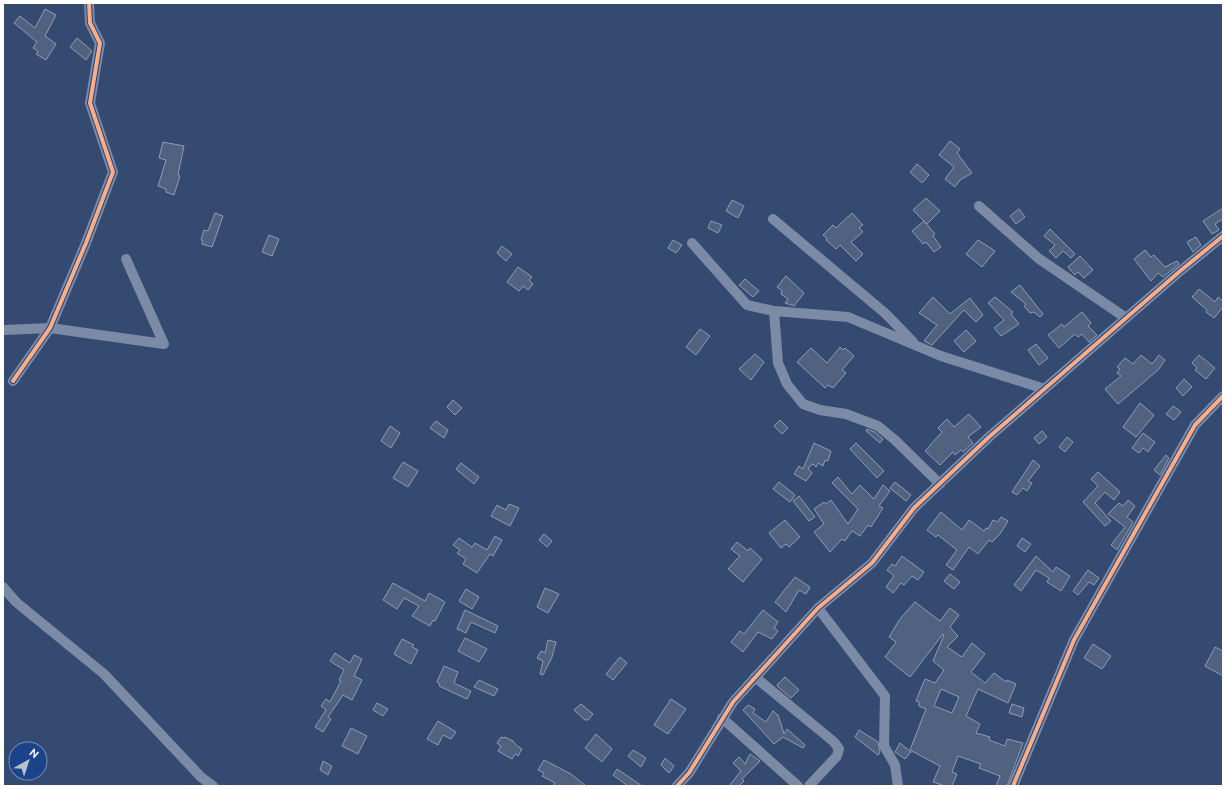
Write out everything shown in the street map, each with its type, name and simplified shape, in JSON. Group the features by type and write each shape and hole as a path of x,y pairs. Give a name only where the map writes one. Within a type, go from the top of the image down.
{"street":[{"path":"13,381 50,328 86,243 113,172 90,103 100,43 90,23 89,3"},
{"path":"979,206 1038,258 1126,318"},
{"path":"773,219 886,314 917,346"},
{"path":"677,786 689,773 733,702 818,608 872,563 914,508 989,437 1223,236"},
{"path":"692,243 747,305 774,312 848,317 942,356 1045,389"},
{"path":"3,330 50,328 164,344 126,259"},
{"path":"774,312 778,363 787,384 802,404 820,410 846,414 878,426 895,440 940,484"},
{"path":"1013,786 1074,640 1196,425 1223,396"},
{"path":"3,587 16,602 104,674 201,777 213,786"},
{"path":"818,608 886,696 884,746 895,765 898,786"},
{"path":"755,677 834,742 839,749 837,756 810,786"},
{"path":"722,718 798,786"}],"building":[{"path":"45,9 56,15 45,36 56,44 46,60 36,54 38,51 33,48 37,42 14,23 20,16 35,28"},
{"path":"77,38 92,51 86,60 70,47"},
{"path":"950,141 960,149 957,153 972,173 960,180 955,187 945,179 954,167 939,155"},
{"path":"163,142 184,146 178,175 180,176 174,195 166,192 166,189 158,186 166,160 159,158"},
{"path":"917,164 929,175 922,183 910,172"},
{"path":"926,198 940,211 927,224 913,210"},
{"path":"732,200 744,206 738,218 726,211"},
{"path":"1223,208 1223,219 1215,224 1219,230 1212,234 1203,221"},
{"path":"1019,209 1025,217 1016,224 1010,216"},
{"path":"215,213 223,216 212,247 202,244 203,241 201,240 204,230 208,231"},
{"path":"852,213 863,225 859,228 863,232 851,242 863,254 856,261 840,245 836,249 826,240 827,238 823,235 833,225 836,228"},
{"path":"711,221 722,225 718,233 708,228"},
{"path":"924,221 935,234 933,236 941,247 934,252 926,242 923,244 912,231"},
{"path":"1050,229 1075,254 1071,258 1063,251 1056,258 1049,251 1055,245 1044,236"},
{"path":"269,235 279,239 272,256 262,252"},
{"path":"1196,237 1201,245 1193,252 1187,242"},
{"path":"673,240 682,245 676,253 668,248"},
{"path":"978,240 995,251 982,267 966,254"},
{"path":"502,246 512,254 506,261 497,253"},
{"path":"1145,250 1151,257 1154,255 1165,267 1177,261 1179,264 1163,277 1158,273 1151,281 1134,259"},
{"path":"1080,256 1093,270 1084,278 1078,272 1075,275 1068,267"},
{"path":"518,267 532,277 529,280 533,284 528,290 523,286 519,291 507,282"},
{"path":"786,276 804,293 794,306 785,303 788,299 781,294 782,291 777,287"},
{"path":"745,279 759,291 753,297 739,285"},
{"path":"1020,285 1043,314 1040,317 1034,312 1030,313 1024,306 1026,304 1011,292"},
{"path":"1199,289 1215,302 1218,297 1223,301 1223,307 1214,318 1192,297"},
{"path":"933,297 950,314 970,298 983,315 976,322 964,310 932,345 924,341 937,325 919,313"},
{"path":"995,297 1013,312 1011,314 1019,324 1001,336 994,328 1004,320 988,303"},
{"path":"1082,312 1091,323 1088,326 1097,335 1089,342 1082,334 1078,337 1075,334 1059,348 1048,335 1062,324 1064,327"},
{"path":"700,329 710,336 696,355 686,347"},
{"path":"966,330 976,341 964,352 954,341"},
{"path":"1036,344 1048,358 1039,365 1028,350"},
{"path":"840,347 843,350 845,348 854,356 842,370 846,373 833,388 828,385 825,388 797,362 811,348 827,363"},
{"path":"755,354 764,362 751,380 739,369"},
{"path":"1141,355 1152,364 1159,355 1165,360 1158,370 1118,404 1105,389 1121,376 1117,373 1120,369 1117,367 1125,358 1133,364"},
{"path":"1199,355 1215,368 1206,379 1195,370 1197,368 1192,363"},
{"path":"1184,379 1192,387 1183,396 1176,388"},
{"path":"453,400 462,408 455,415 447,407"},
{"path":"1140,403 1154,415 1136,437 1123,427"},
{"path":"1173,406 1181,412 1174,420 1166,414"},
{"path":"969,414 981,427 968,437 973,443 963,452 961,450 955,455 953,452 940,465 925,451 942,432 938,428 947,419 954,427"},
{"path":"780,420 788,428 782,434 774,426"},
{"path":"436,421 448,430 444,438 430,428"},
{"path":"390,426 400,433 391,448 381,441"},
{"path":"867,429 875,432 883,439 880,443 866,431"},
{"path":"1042,431 1047,437 1039,444 1034,438"},
{"path":"1143,433 1155,442 1148,452 1143,448 1139,453 1132,448"},
{"path":"1067,437 1073,442 1065,452 1059,447"},
{"path":"814,443 831,451 828,461 825,460 823,466 818,463 816,467 813,464 808,468 812,473 806,481 794,474 799,466 803,469"},
{"path":"856,443 884,471 877,478 850,449"},
{"path":"1166,455 1169,458 1160,475 1154,470"},
{"path":"1033,460 1040,466 1028,481 1032,483 1027,491 1023,488 1017,495 1012,492"},
{"path":"403,462 418,471 408,487 393,478"},
{"path":"461,463 479,477 474,484 456,469"},
{"path":"1098,472 1120,492 1114,500 1105,492 1095,503 1111,521 1105,526 1083,502 1098,486 1091,479"},
{"path":"838,477 852,494 860,485 874,499 883,485 890,491 879,506 883,508 871,527 868,525 860,536 852,531 845,541 842,539 830,552 814,532 824,524 814,509 824,502 826,504 831,500 848,524 858,509 832,483"},
{"path":"779,482 795,495 790,502 773,489"},
{"path":"895,482 911,495 906,501 890,488"},
{"path":"799,496 815,517 809,521 793,501"},
{"path":"1128,500 1135,506 1127,517 1133,522 1117,550 1111,545 1125,527 1108,514 1119,503 1123,506"},
{"path":"509,504 519,508 510,526 491,516 497,505 506,510"},
{"path":"941,512 962,530 969,520 984,531 986,528 988,529 993,520 998,522 1001,517 1008,521 1000,534 992,542 989,540 978,554 969,547 953,570 946,565 957,550 938,535 936,537 927,530"},
{"path":"785,520 800,537 789,547 786,544 781,548 769,533"},
{"path":"544,534 552,541 547,547 539,540"},
{"path":"495,536 502,540 493,556 490,554 477,573 463,564 466,559 457,553 460,550 453,545 459,538 472,547 475,543 487,550"},
{"path":"1022,538 1031,544 1025,552 1017,546"},
{"path":"737,542 748,551 750,548 762,559 743,582 728,569 740,556 731,549"},
{"path":"902,556 924,572 918,580 912,576 904,585 901,583 893,593 886,587 894,576 887,570 892,564 895,566"},
{"path":"1036,556 1053,572 1056,567 1070,576 1061,591 1047,582 1049,578 1036,570 1021,591 1014,585"},
{"path":"1088,570 1099,578 1094,585 1089,582 1078,595 1073,591"},
{"path":"950,574 960,582 954,589 944,581"},
{"path":"795,577 810,587 806,594 799,590 786,612 775,602"},
{"path":"393,583 425,601 429,593 445,602 435,621 433,620 430,626 412,616 419,606 404,598 397,609 383,600"},
{"path":"545,588 559,594 548,613 537,607"},
{"path":"466,589 479,597 472,609 459,601"},
{"path":"915,602 940,621 950,608 959,615 950,627 958,636 947,647 962,657 972,643 985,654 971,672 985,683 994,673 1006,682 1007,680 1016,684 1008,703 978,689 966,716 980,724 976,733 990,737 989,740 1005,746 1007,739 1023,743 1007,786 996,786 1000,776 979,768 981,764 958,756 952,772 957,774 952,786 945,786 933,782 940,766 910,750 926,709 919,706 919,702 916,701 921,688 925,679 935,683 944,670 933,661 944,635 943,634 910,677 885,657 896,642 889,637 900,619","holes":["941,689 959,697 952,713 934,706"]},
{"path":"465,610 498,626 495,633 471,622 466,633 457,629"},
{"path":"763,610 778,622 774,628 778,631 772,639 758,632 743,652 731,642 740,631 744,634"},
{"path":"465,638 487,649 479,662 458,651"},
{"path":"402,639 414,645 412,647 418,650 411,664 394,654"},
{"path":"548,640 556,642 552,657 543,675 540,674 543,661 537,658 541,651 545,653"},
{"path":"1093,644 1111,656 1102,669 1084,658"},
{"path":"1215,647 1223,651 1223,676 1205,666"},
{"path":"335,653 350,663 354,655 362,659 354,676 362,680 352,700 343,695 328,717 331,719 323,732 315,727 326,710 321,706 326,699 330,702 341,681 339,680 344,670 330,661"},
{"path":"620,657 627,663 613,680 606,674"},
{"path":"444,666 458,672 454,683 471,691 467,699 439,686 440,684 437,682"},
{"path":"785,677 799,690 791,698 777,685"},
{"path":"479,680 498,689 494,696 474,687"},
{"path":"671,699 686,709 668,734 654,725"},
{"path":"377,703 388,709 383,716 373,710"},
{"path":"581,704 593,714 588,720 585,720 574,710"},
{"path":"1012,704 1024,708 1022,717 1009,713"},
{"path":"748,705 755,709 753,713 766,722 773,711 778,715 784,734 787,729 805,745 803,748 783,737 774,744 743,710"},
{"path":"438,721 456,732 451,739 443,735 438,745 427,739"},
{"path":"351,728 367,736 358,754 342,746"},
{"path":"859,730 878,742 880,752 878,755 855,737"},
{"path":"596,734 612,749 602,762 585,748"},
{"path":"501,737 505,737 513,741 522,749 518,756 515,754 512,759 498,751 501,746 497,743"},
{"path":"900,743 911,752 905,759 895,752"},
{"path":"633,750 646,758 641,767 628,756"},
{"path":"750,754 760,761 742,779 744,781 739,786 729,786 741,771 733,763 739,757 745,764"},
{"path":"665,758 674,766 669,773 661,765"},
{"path":"544,760 571,774 586,786 553,786 555,783 542,776 544,773 538,770"},
{"path":"323,761 332,766 328,775 320,770"},
{"path":"617,769 642,786 628,786 613,775"}],"cycle path":[{"path":"13,381 50,328 86,243 113,172 90,103 100,43 90,23 89,3"},
{"path":"677,786 689,773 733,702 818,608 872,563 914,508 989,437 1179,272 1223,236"},
{"path":"1013,786 1074,640 1195,425 1223,396"}]}
